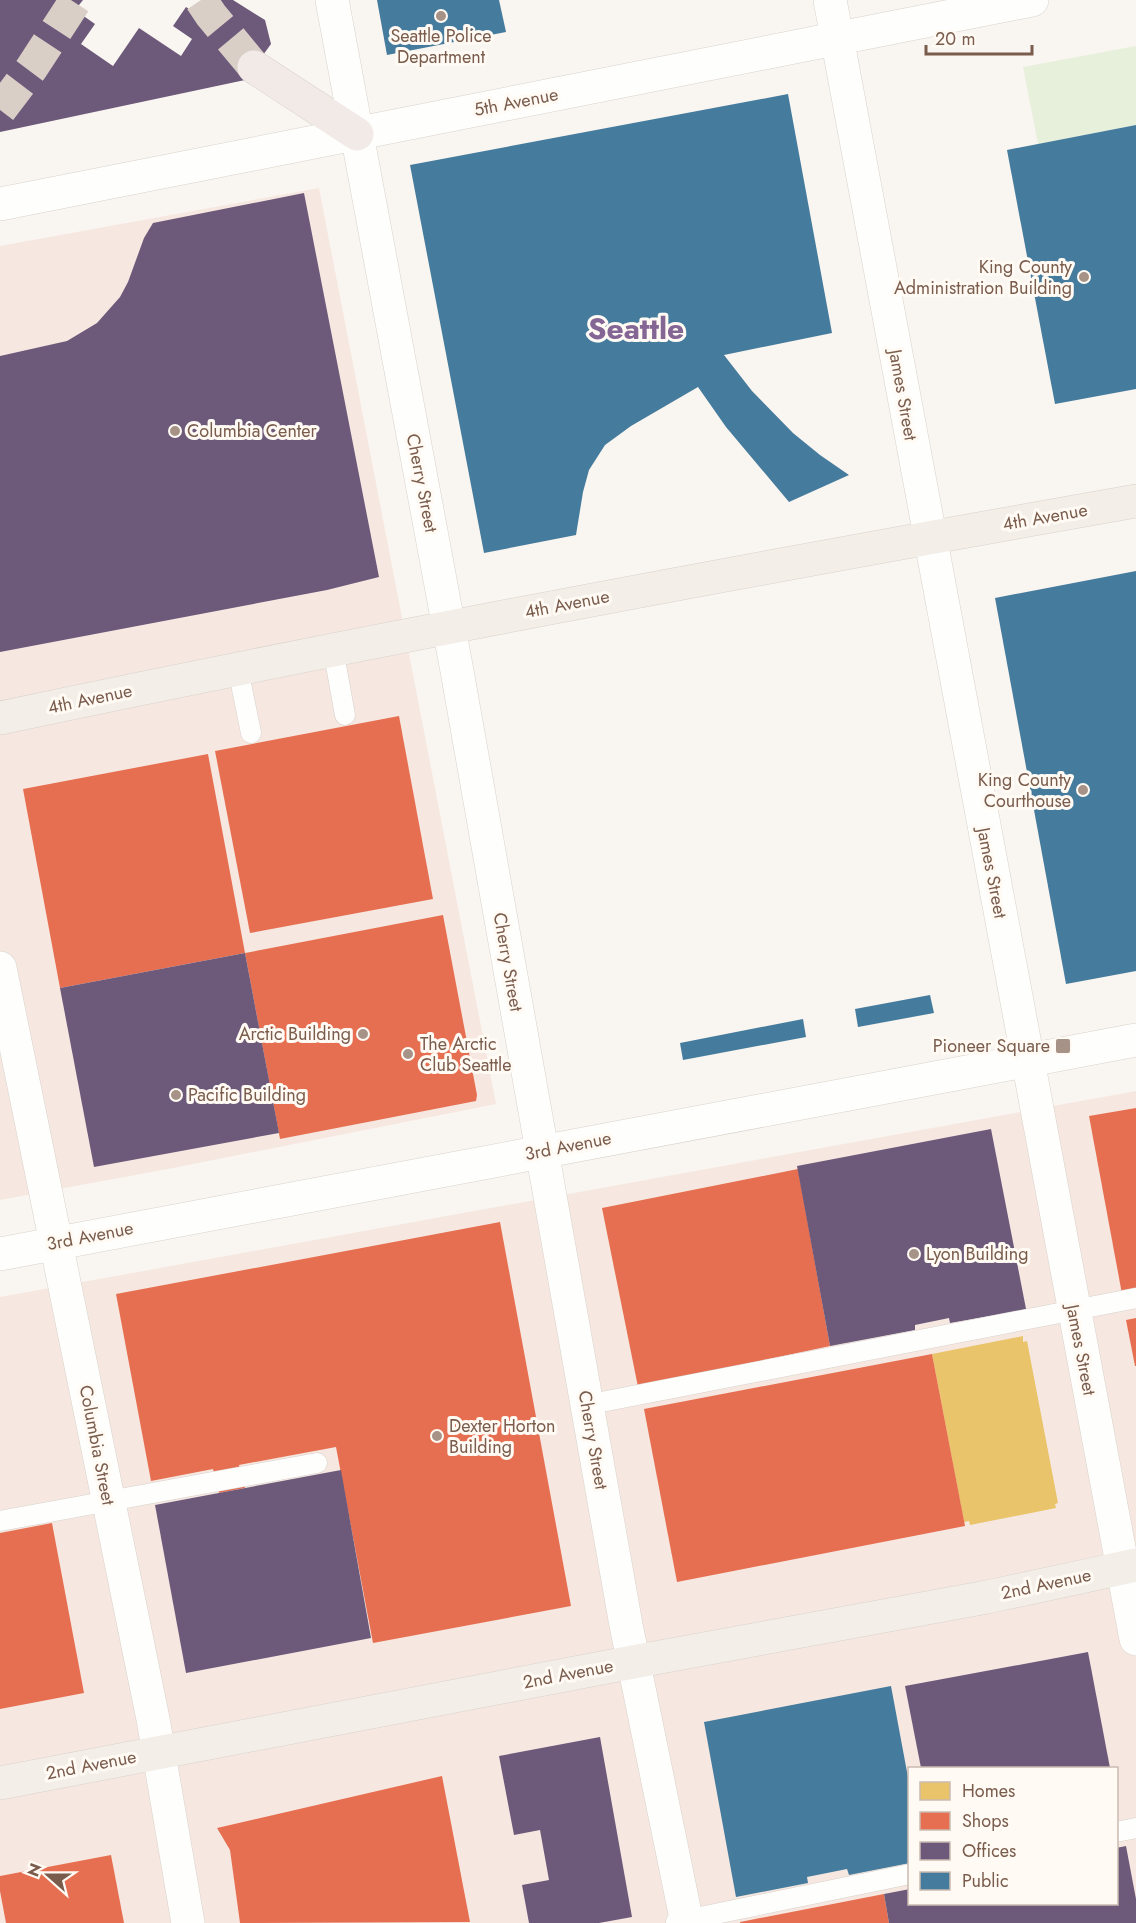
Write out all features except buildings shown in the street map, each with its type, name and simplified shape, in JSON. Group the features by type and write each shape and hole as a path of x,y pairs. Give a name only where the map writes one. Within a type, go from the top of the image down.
{"highway":[{"path":"254,67 357,134"}],"main road":[{"name":"Cherry Street","path":"332,0 448,626 586,1405 682,1922"},
{"name":"James Street","path":"830,0 1073,1310 1129,1567 1136,1639"},
{"name":"5th Avenue","path":"0,204 1032,0"},
{"name":"4th Avenue","path":"0,718 448,626 1136,501"},
{"name":"Columbia Street","path":"1,980 159,1752 188,1923"},
{"name":"3rd Avenue","path":"0,1254 1136,1040"},
{"name":"2nd Avenue","path":"0,1783 987,1597 1129,1567"}],"lane":[{"path":"333,650 345,715"},
{"path":"238,669 251,733"},
{"path":"586,1405 1136,1298"},
{"path":"0,1521 317,1463"},
{"path":"1118,1832 1136,1828"},
{"path":"682,1922 908,1875"}],"shaded area":[{"path":"319,188 496,1104 0,1200 0,246"},
{"path":"1136,1091 1136,1923 0,1923 0,1297"}],"green space":[{"path":"1136,46 1136,125 1038,144 1023,67"}],"tunnel":[{"path":"0,110 31,69 76,0"},
{"path":"201,0 254,67"}],"place":[{"name":"Seattle Police Department","path":"441,16"},
{"name":"King County Administration Building","path":"1084,277"},
{"name":"Columbia Center","path":"175,431"},
{"name":"King County Courthouse","path":"1083,790"},
{"name":"Arctic Building","path":"363,1034"},
{"name":"Pioneer Square","path":"1063,1046"},
{"name":"The Arctic Club Seattle","path":"408,1054"},
{"name":"Pacific Building","path":"176,1095"},
{"name":"Lyon Building","path":"914,1254"},
{"name":"Dexter Horton Building","path":"437,1436"}],"district":[{"name":"Seattle","path":"636,329"}]}
